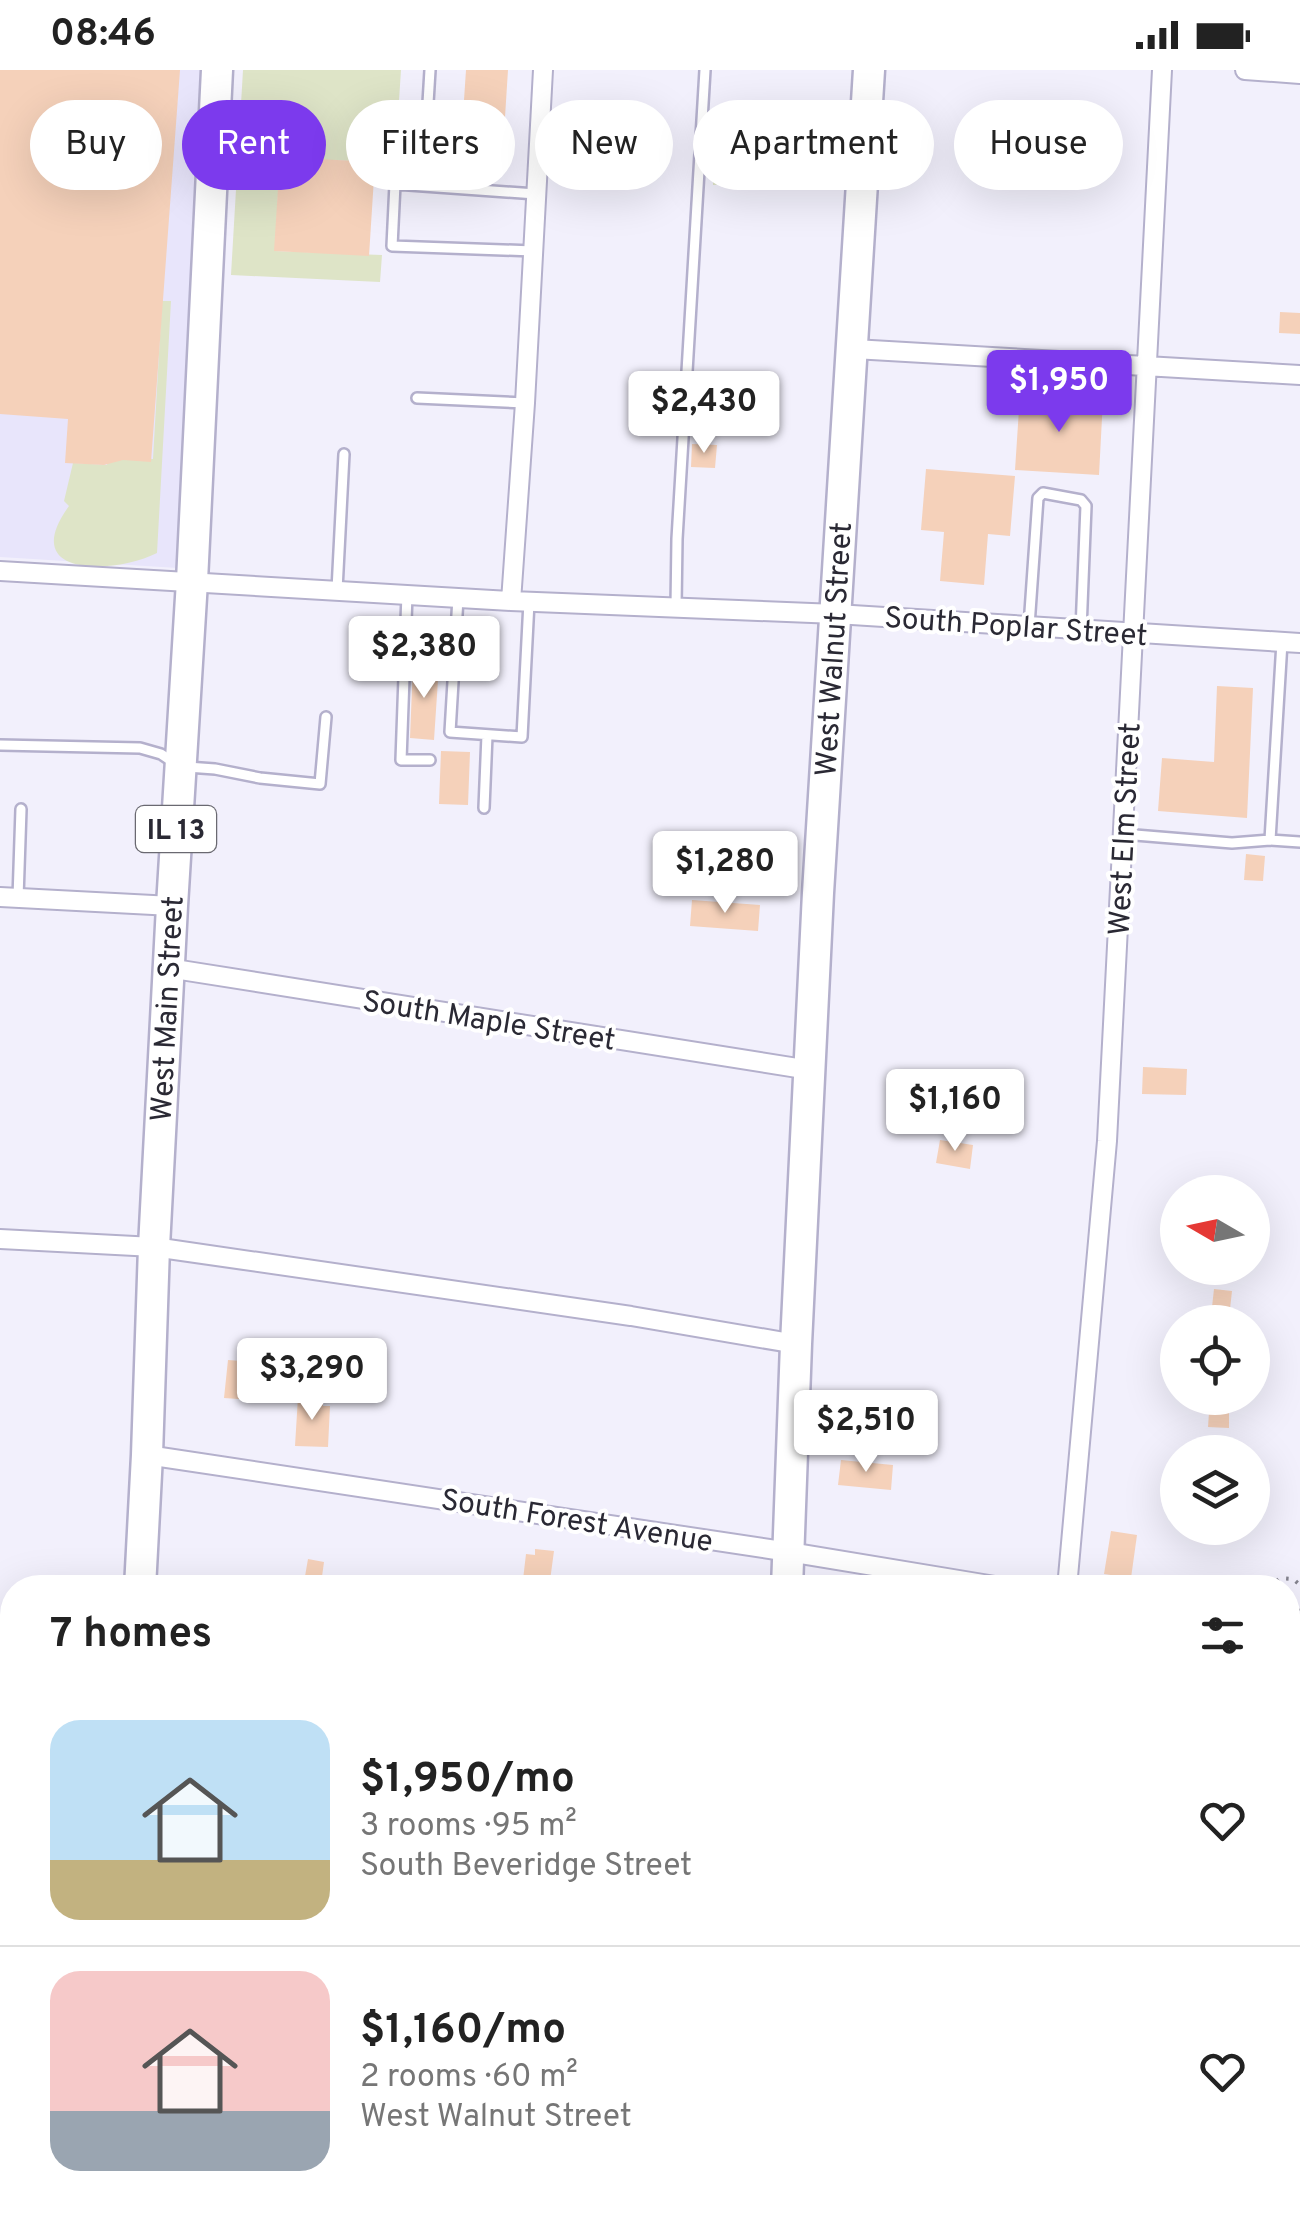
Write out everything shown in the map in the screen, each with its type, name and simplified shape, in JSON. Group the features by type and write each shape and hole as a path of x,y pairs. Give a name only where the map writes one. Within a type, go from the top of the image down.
{"highway":[{"name":"West Main Street","path":"141,1575 168,968 217,70"},
{"name":"West Walnut Street","path":"868,100 870,70"},
{"name":"West Walnut Street","path":"787,1575 818,893 863,190"}],"street":[{"path":"520,601 525,403 543,70"},
{"name":"West Elm Street","path":"1068,1575 1108,1141 1162,70"},
{"path":"1245,70 1300,74"},
{"path":"854,349 1300,375"},
{"name":"South Poplar Street","path":"0,571 1291,642"},
{"path":"9,897 172,906"},
{"name":"South Maple Street","path":"168,968 810,1070"},
{"path":"0,1239 154,1247 631,1316 796,1344"},
{"name":"South Forest Avenue","path":"147,1455 928,1575"}],"lane":[{"path":"428,100 430,70"},
{"path":"676,608 705,70"},
{"path":"396,190 392,246 533,250"},
{"path":"480,190 536,194"},
{"path":"417,398 525,403"},
{"path":"337,590 344,454"},
{"path":"1028,626 1038,498 1043,493 1081,500 1086,506 1081,630"},
{"path":"407,594 401,760 430,760"},
{"path":"458,598 450,732 522,737 520,601"},
{"path":"1270,840 1291,642"},
{"path":"0,745 140,748 162,754 180,766 320,784 326,717"},
{"path":"484,808 486,735"},
{"path":"9,897 21,809"},
{"path":"1124,834 1232,843 1300,842"}],"shaded area":[{"path":"0,70 205,70 203,100 182,100 182,190 198,190 178,568 0,557"}],"green space":[{"path":"243,70 401,70 399,100 346,100 346,161 326,160 326,100 241,100"},
{"path":"236,190 278,190 275,251 382,255 380,282 231,275"},
{"path":"162,301 171,301 157,553 118,565 78,565 63,558 55,547 56,530 69,506 64,501 73,463 107,465 109,456 153,459"}],"building":[{"path":"0,70 180,70 151,462 65,463 68,419 0,414"},
{"path":"466,70 508,70 506,100 464,100"},
{"path":"326,159 346,160 346,190 373,190 369,256 274,251 278,190 326,190"},
{"path":"1280,312 1300,313 1300,334 1279,333"},
{"path":"1020,394 1103,399 1099,475 1015,470"},
{"path":"692,444 717,445 715,468 691,467"},
{"path":"926,469 1015,476 1010,536 988,534 984,585 940,581 944,532 921,530"},
{"path":"413,663 439,665 434,740 410,738"},
{"path":"1217,686 1253,688 1247,818 1158,811 1162,758 1214,762"},
{"path":"441,751 470,752 468,805 439,804"},
{"path":"1246,854 1265,856 1263,881 1244,880"},
{"path":"692,900 760,905 758,931 690,926"},
{"path":"1143,1067 1187,1069 1186,1095 1142,1094"},
{"path":"940,1140 973,1145 970,1169 936,1163"},
{"path":"1214,1289 1232,1291 1230,1305 1212,1305"},
{"path":"228,1360 271,1363 268,1401 224,1398"},
{"path":"298,1397 323,1399 323,1406 330,1406 328,1447 295,1446"},
{"path":"1209,1415 1229,1415 1229,1428 1208,1427"},
{"path":"841,1460 893,1465 891,1490 838,1485"},
{"path":"1111,1531 1137,1535 1131,1575 1104,1574"},
{"path":"535,1549 554,1551 551,1575 524,1575 526,1554 535,1555"},
{"path":"308,1559 324,1562 322,1575 305,1575"}]}
